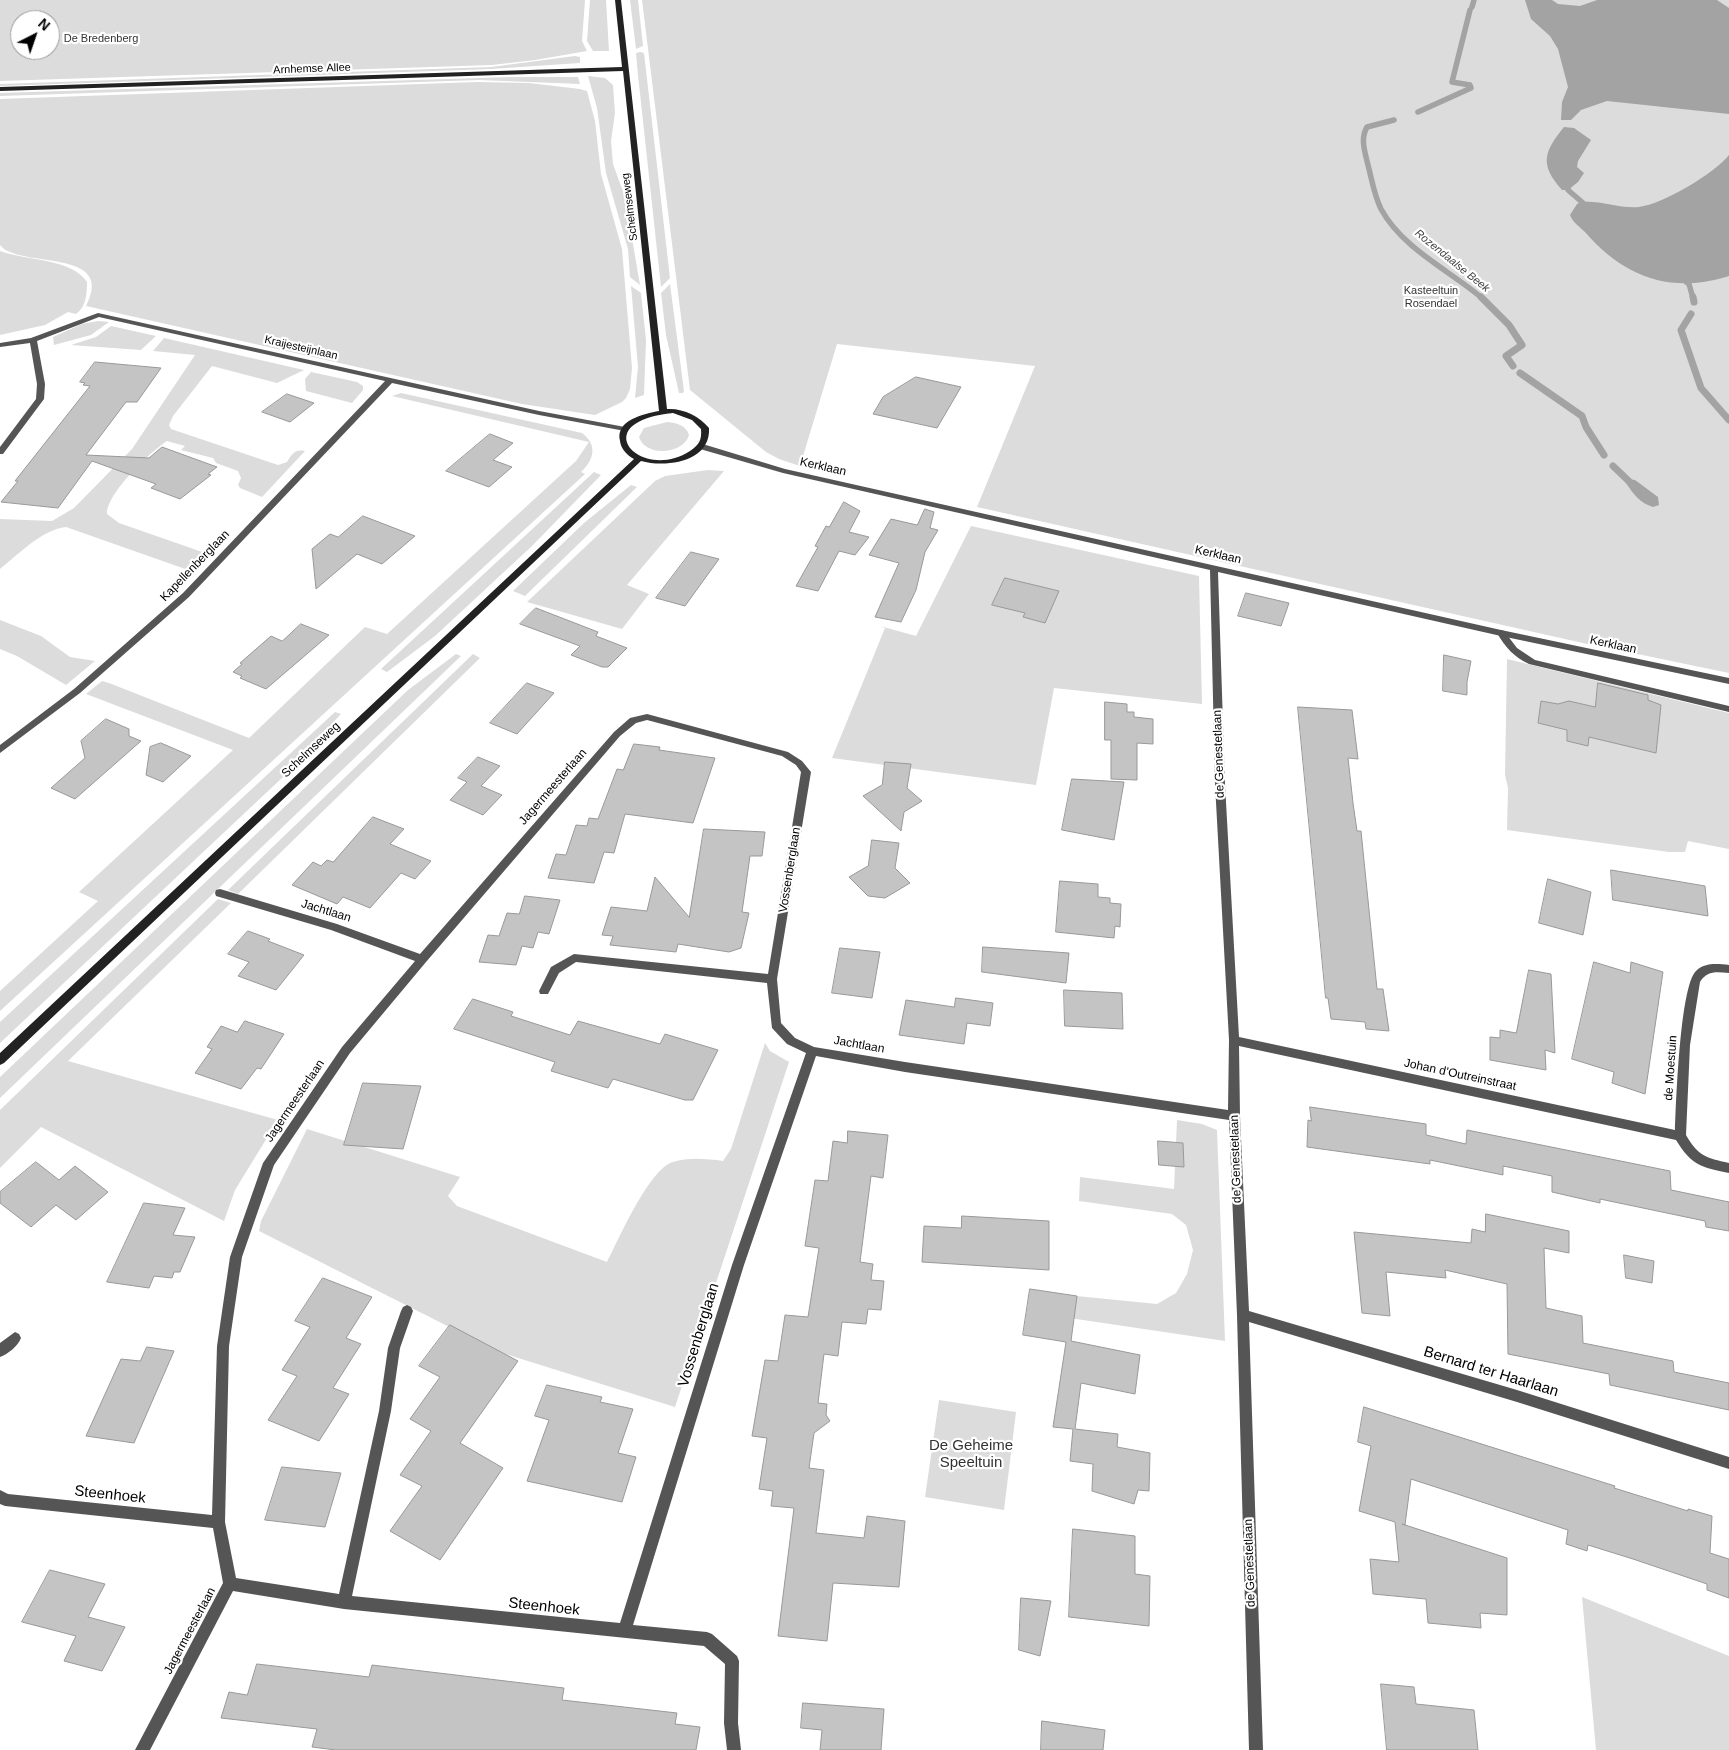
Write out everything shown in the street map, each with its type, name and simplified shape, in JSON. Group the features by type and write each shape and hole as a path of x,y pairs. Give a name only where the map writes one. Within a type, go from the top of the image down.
{"main road":[{"name":"Schelmseweg","path":"618,0 663,411"},
{"name":"Arnhemse Allee","path":"0,89 625,68"},
{"path":"663,411 685,413 704,424 707,433 703,447 686,458 670,462 639,459 626,450 622,440 624,429 643,416 663,411"},
{"name":"Schelmseweg","path":"0,1060 639,459"}],"street":[{"name":"Kraijesteijnlaan","path":"0,346 33,340 98,314 390,380 624,429"},
{"path":"0,452 40,399 41,384 33,340"},
{"name":"Kapellenberglaan","path":"0,750 77,691 180,601 390,380"},
{"name":"Kerklaan","path":"703,447 783,470 1501,633 1729,681"},
{"name":"de Genestetlaan","path":"1214,567 1220,784 1234,1040 1234,1116 1243,1315 1256,1750"},
{"path":"1501,633 1508,645 1520,656 1532,662 1729,709"},
{"name":"Jagermeesterlaan","path":"142,1750 230,1584 218,1522 224,1337 236,1256 269,1163 346,1050 422,959 617,734 633,720 647,717 785,754 799,763"},
{"name":"Vossenberglaan","path":"772,979 806,772 799,763"},
{"name":"Jachtlaan","path":"220,893 333,926 422,959"},
{"path":"544,991 555,970 574,958 772,979"},
{"name":"de Moestuin","path":"1680,1136 1685,1045 1695,981 1700,973 1711,968 1729,970"},
{"name":"Jachtlaan","path":"772,979 776,1025 790,1041 812,1051 915,1069 1234,1116"},
{"name":"Johan d'Outreinstraat","path":"1234,1040 1680,1136"},
{"name":"Vossenberglaan","path":"624,1631 738,1265 812,1051"},
{"path":"1680,1136 1688,1150 1705,1163 1729,1168"},
{"path":"344,1602 385,1411 394,1348 408,1311"},
{"name":"Bernard ter Haarlaan","path":"1243,1315 1516,1396 1729,1463"},
{"path":"0,1351 16,1338"},
{"name":"Steenhoek","path":"0,1496 5,1500 218,1522"},
{"name":"Steenhoek","path":"230,1584 344,1602 707,1639 732,1661 731,1723 734,1750"}],"green space":[{"name":"De Bredenberg","path":"0,0 585,0 582,41 587,51 492,65 0,81"},
{"path":"590,0 606,0 609,51 593,51 587,41"},
{"path":"630,0 638,0 643,46 636,49"},
{"name":"Kasteeltuin Rosendael","path":"642,0 1729,0 1729,673 1623,651 1623,647 1615,645 1614,650 977,507 1035,366 837,344 800,466 779,459 766,452 690,390"},
{"path":"636,53 644,53 670,278 661,287"},
{"path":"575,56 580,57 580,63 491,69 0,86 0,84 491,67"},
{"path":"588,76 605,78 613,85 615,113 611,141 613,164 625,197 640,285 630,277 628,249 606,173 597,108"},
{"path":"511,77 578,77 580,84 479,80 0,96 0,93"},
{"path":"477,82 529,83 587,91 595,121 601,174 622,249 632,368 630,389 626,398 622,402 595,415 522,404 86,306 92,287 88,275 77,267 10,252 0,245 0,99"},
{"path":"0,251 60,264 80,274 87,282 86,296 82,308 76,314 68,312 45,325 0,335"},
{"path":"670,284 683,393 679,393 666,335 661,293"},
{"path":"631,286 641,293 646,340 644,395 635,398 638,367"},
{"path":"98,321 109,322 91,335 54,345 53,337 82,324"},
{"path":"111,326 156,336 141,350 71,345 96,337"},
{"path":"164,338 304,370 277,383 212,366 173,416 169,425 171,429 278,465 287,462 296,451 305,451 262,497 240,488 238,485 241,478 238,471 216,463 213,458 181,450 185,446 167,441 131,474 114,496 107,514 119,523 208,554 191,571 66,527 57,529 39,538 0,569 0,519 52,521 74,508 132,449 195,355 153,351"},
{"path":"311,372 357,382 363,386 363,390 352,403 306,391 305,379"},
{"path":"401,393 582,433 590,442 592,447 589,463 581,472 585,474 0,1011 0,991 98,901 79,892 233,750 86,694 102,681 249,738 365,627 387,634 576,461 589,442 392,396"},
{"path":"667,422 678,424 686,429 689,435 685,442 672,450 664,451 648,448 639,437 644,428"},
{"path":"708,470 724,471 627,585 649,594 622,629 527,602 655,481 665,476"},
{"path":"594,472 601,475 532,546 435,636 387,672 381,669"},
{"path":"631,485 637,487 525,596 513,591 584,523"},
{"path":"971,526 1199,576 1202,704 1054,688 1036,785 832,758 885,628 880,626 916,636"},
{"path":"0,620 41,636 70,657 95,661 66,685 17,656 0,649"},
{"path":"456,654 461,656 0,1098 0,1077 408,690"},
{"path":"473,654 480,658 238,894 228,890"},
{"path":"1507,659 1729,713 1729,849 1688,841 1685,852 1669,852 1507,830 1508,788 1505,775"},
{"path":"335,712 341,714 326,730 316,746 0,1043 0,1022"},
{"path":"218,899 231,903 68,1061 278,1120 235,1190 224,1221 41,1127 0,1168 0,1110"},
{"path":"765,1043 770,1051 789,1062 675,1407 499,1352 259,1231 261,1221 307,1129 460,1177 448,1196 457,1206 607,1262 645,1191 654,1177 664,1167 685,1159 723,1161 731,1149"},
{"path":"1177,1120 1202,1124 1217,1130 1225,1341 1049,1315 1056,1294 1157,1304 1176,1293 1187,1274 1193,1250 1186,1225 1172,1214 1079,1201 1080,1177 1174,1189"},
{"name":"De Geheime Speeltuin","path":"939,1400 1016,1412 1004,1510 925,1497"},
{"path":"1582,1597 1729,1656 1729,1750 1596,1750"}],"shaded area":[{"path":"1525,0 1552,0 1558,4 1580,6 1597,0 1717,0 1729,8 1729,114 1607,101 1581,110 1571,120 1561,120 1562,102 1568,87 1558,49 1550,36 1531,19"},
{"path":"1564,127 1574,128 1591,140 1578,161 1577,167 1584,173 1578,182 1568,190 1562,190 1550,173 1547,165 1547,158 1552,144"},
{"path":"1729,155 1729,276 1705,282 1685,283 1666,282 1648,277 1631,270 1615,260 1576,224 1570,215 1577,204 1581,202 1596,202 1625,207 1649,205 1701,179"},
{"path":"1628,479 1635,480 1658,497 1659,505 1653,507 1641,501 1626,483"}],"building":[{"path":"95,362 161,368 137,402 126,402 86,455 149,458 162,447 217,467 208,474 211,475 180,499 151,488 156,484 92,461 58,508 1,502 18,481 15,481 90,386 83,385 85,383 80,382"},
{"path":"916,377 961,387 937,428 873,414 883,397"},
{"path":"287,394 314,403 290,422 262,412"},
{"path":"490,434 513,443 493,460 512,467 489,487 446,471"},
{"path":"844,502 860,511 849,532 869,537 855,555 839,551 818,591 796,586 818,547 815,546 826,526 829,527"},
{"path":"925,509 934,512 930,528 938,530 925,552 916,590 901,622 875,617 899,563 869,555 891,519 917,525"},
{"path":"363,516 415,536 382,564 357,554 316,589 312,549 330,534 338,537"},
{"path":"691,552 719,559 685,606 656,598"},
{"path":"1005,578 1059,591 1045,623 1023,617 1025,613 992,605"},
{"path":"1246,593 1289,603 1281,626 1238,616"},
{"path":"536,608 598,632 596,636 627,648 608,667 602,667 571,655 580,646 520,624"},
{"path":"301,624 329,635 266,689 240,678 242,676 233,672 242,664 240,663 271,636 282,641"},
{"path":"1444,655 1471,661 1467,682 1467,695 1443,691"},
{"path":"527,683 554,693 517,734 490,723"},
{"path":"1598,683 1648,695 1648,700 1661,705 1656,753 1589,737 1588,746 1567,741 1567,730 1538,723 1541,701 1558,704 1569,701 1595,707"},
{"path":"1105,702 1127,704 1127,712 1134,712 1134,717 1153,719 1153,744 1137,743 1137,780 1111,779 1111,740 1105,740"},
{"path":"1298,707 1352,710 1358,759 1348,758 1353,803 1357,831 1361,831 1377,989 1383,989 1389,1031 1366,1029 1365,1022 1331,1019 1328,998 1326,998"},
{"path":"106,719 129,729 129,736 141,741 75,799 51,788 85,758 81,741"},
{"path":"161,743 191,756 163,782 146,775 150,747"},
{"path":"634,744 660,747 659,750 715,758 693,823 625,814 614,853 604,852 594,883 548,878 556,854 566,855 576,825 587,826 589,818 598,819 617,769 623,770"},
{"path":"478,757 500,766 481,786 502,795 483,815 450,800 467,782 458,778"},
{"path":"885,762 911,764 907,788 922,801 904,812 901,831 863,796 882,785"},
{"path":"1072,779 1124,782 1114,840 1062,830"},
{"path":"373,817 404,829 390,844 431,861 415,879 401,873 370,908 343,897 337,904 292,885 313,862 321,866 327,860 333,862"},
{"path":"704,829 765,832 762,856 750,856 742,912 749,913 741,948 729,952 678,944 676,952 610,945 613,936 602,935 611,907 647,911 655,877 689,917"},
{"path":"872,840 899,843 895,868 910,883 885,898 868,896 849,877 868,866"},
{"path":"1611,870 1705,886 1708,916 1613,900"},
{"path":"1548,879 1591,892 1583,935 1539,923"},
{"path":"1060,881 1098,884 1098,897 1110,898 1110,903 1121,904 1120,927 1115,926 1114,938 1056,932"},
{"path":"525,896 560,900 549,934 538,932 533,948 522,946 516,965 479,962 488,935 499,936 507,913 519,914"},
{"path":"248,931 304,955 276,990 238,976 249,962 228,954"},
{"path":"983,947 1069,953 1066,983 982,972"},
{"path":"840,948 880,952 872,998 832,993"},
{"path":"1594,962 1630,973 1631,962 1663,972 1645,1094 1612,1083 1614,1072 1572,1059"},
{"path":"1529,970 1551,974 1555,1053 1545,1050 1546,1070 1490,1060 1490,1037 1500,1038 1500,1030 1516,1033"},
{"path":"1064,990 1122,993 1123,1029 1065,1026"},
{"path":"956,998 993,1003 990,1026 967,1023 964,1044 899,1035 906,1000 954,1007"},
{"path":"473,999 513,1012 511,1016 570,1035 578,1021 660,1044 665,1034 718,1050 693,1100 685,1100 613,1079 608,1088 551,1071 555,1062 454,1029"},
{"path":"245,1021 284,1034 261,1069 257,1068 241,1089 195,1073 212,1049 207,1047 221,1026 237,1032"},
{"path":"363,1083 421,1086 403,1149 344,1145"},
{"path":"1310,1107 1426,1124 1426,1135 1466,1144 1467,1130 1670,1171 1671,1190 1729,1202 1729,1231 1706,1227 1705,1221 1600,1199 1600,1203 1552,1192 1552,1176 1503,1166 1503,1175 1430,1160 1430,1164 1307,1147 1308,1120 1311,1121"},
{"path":"848,1131 888,1135 883,1178 871,1176 860,1262 873,1264 871,1280 884,1281 881,1310 868,1309 866,1324 842,1322 838,1356 824,1354 818,1403 827,1404 826,1415 830,1421 814,1433 809,1468 824,1470 816,1533 864,1538 867,1516 905,1521 899,1587 833,1583 827,1641 778,1636 794,1508 771,1506 773,1491 759,1489 767,1438 752,1436 765,1360 778,1361 785,1315 808,1317 819,1248 805,1246 815,1180 828,1181 833,1141 847,1143"},
{"path":"1158,1141 1183,1143 1184,1167 1159,1165"},
{"path":"36,1162 59,1180 75,1166 108,1192 76,1220 56,1205 31,1227 0,1203 0,1192"},
{"path":"144,1203 185,1208 173,1235 195,1237 180,1272 174,1272 172,1278 154,1276 149,1288 107,1282"},
{"path":"1486,1214 1569,1231 1569,1253 1544,1248 1546,1308 1582,1316 1583,1343 1673,1361 1674,1372 1729,1383 1729,1410 1610,1385 1609,1374 1508,1354 1507,1284 1445,1270 1446,1278 1386,1272 1390,1316 1362,1313 1354,1232 1471,1243 1472,1229 1485,1232"},
{"path":"962,1216 1049,1221 1049,1270 922,1262 924,1226 961,1228"},
{"path":"1624,1255 1654,1261 1652,1283 1626,1278"},
{"path":"323,1278 372,1297 346,1338 361,1344 333,1388 349,1394 319,1441 268,1420 297,1376 282,1370 310,1327 295,1321"},
{"path":"1030,1289 1077,1296 1071,1341 1140,1355 1135,1394 1081,1383 1075,1429 1118,1434 1117,1447 1150,1453 1149,1491 1138,1490 1134,1504 1092,1491 1093,1464 1070,1461 1073,1429 1053,1427 1066,1342 1023,1335"},
{"path":"450,1325 518,1361 460,1443 503,1468 440,1560 390,1531 422,1486 400,1475 431,1431 410,1419 440,1377 419,1366"},
{"path":"147,1347 174,1351 134,1443 86,1436 121,1359 140,1361"},
{"path":"547,1385 602,1397 600,1402 633,1409 618,1453 636,1457 622,1502 527,1481 549,1420 535,1416"},
{"path":"1364,1407 1615,1486 1614,1488 1688,1511 1688,1509 1712,1516 1710,1553 1729,1559 1729,1598 1707,1590 1707,1584 1633,1559 1588,1545 1587,1551 1566,1544 1568,1530 1411,1479 1405,1525 1507,1558 1507,1615 1480,1613 1481,1628 1428,1623 1426,1599 1373,1594 1370,1559 1399,1562 1395,1522 1359,1511 1371,1446 1358,1442"},
{"path":"282,1467 341,1473 325,1527 265,1520"},
{"path":"1073,1529 1135,1536 1135,1574 1150,1576 1149,1626 1069,1617"},
{"path":"50,1570 105,1584 88,1617 125,1627 102,1671 64,1661 76,1636 22,1622"},
{"path":"1021,1598 1051,1601 1040,1656 1019,1650"},
{"path":"257,1664 369,1677 372,1665 564,1688 562,1700 677,1713 675,1724 700,1727 696,1750 336,1750 312,1747 317,1729 221,1718 229,1692 247,1695"},
{"path":"1381,1684 1414,1687 1416,1704 1474,1710 1478,1750 1387,1750"},
{"path":"803,1703 884,1709 881,1750 820,1750 822,1730 801,1728"},
{"path":"1042,1721 1105,1730 1103,1750 1041,1750"}],"waterway":[{"name":"Rozendaalse Beek","path":"1472,7 1474,0"},
{"name":"Rozendaalse Beek","path":"1418,112 1471,88 1470,85 1452,82 1470,10"},
{"name":"Rozendaalse Beek","path":"1394,120 1367,127 1364,136 1366,155 1381,209 1401,236 1427,258 1482,298"},
{"name":"Rozendaalse Beek","path":"1569,180 1568,190 1590,209"},
{"name":"Rozendaalse Beek","path":"1680,277 1689,284 1693,298"},
{"name":"Rozendaalse Beek","path":"1693,297 1694,302"},
{"name":"Rozendaalse Beek","path":"1482,298 1509,325 1522,345 1506,356 1513,366"},
{"name":"Rozendaalse Beek","path":"1691,314 1681,330 1701,388 1729,420"},
{"name":"Rozendaalse Beek","path":"1520,373 1582,416 1586,427 1604,455"},
{"name":"Rozendaalse Beek","path":"1613,466 1635,487"}]}
